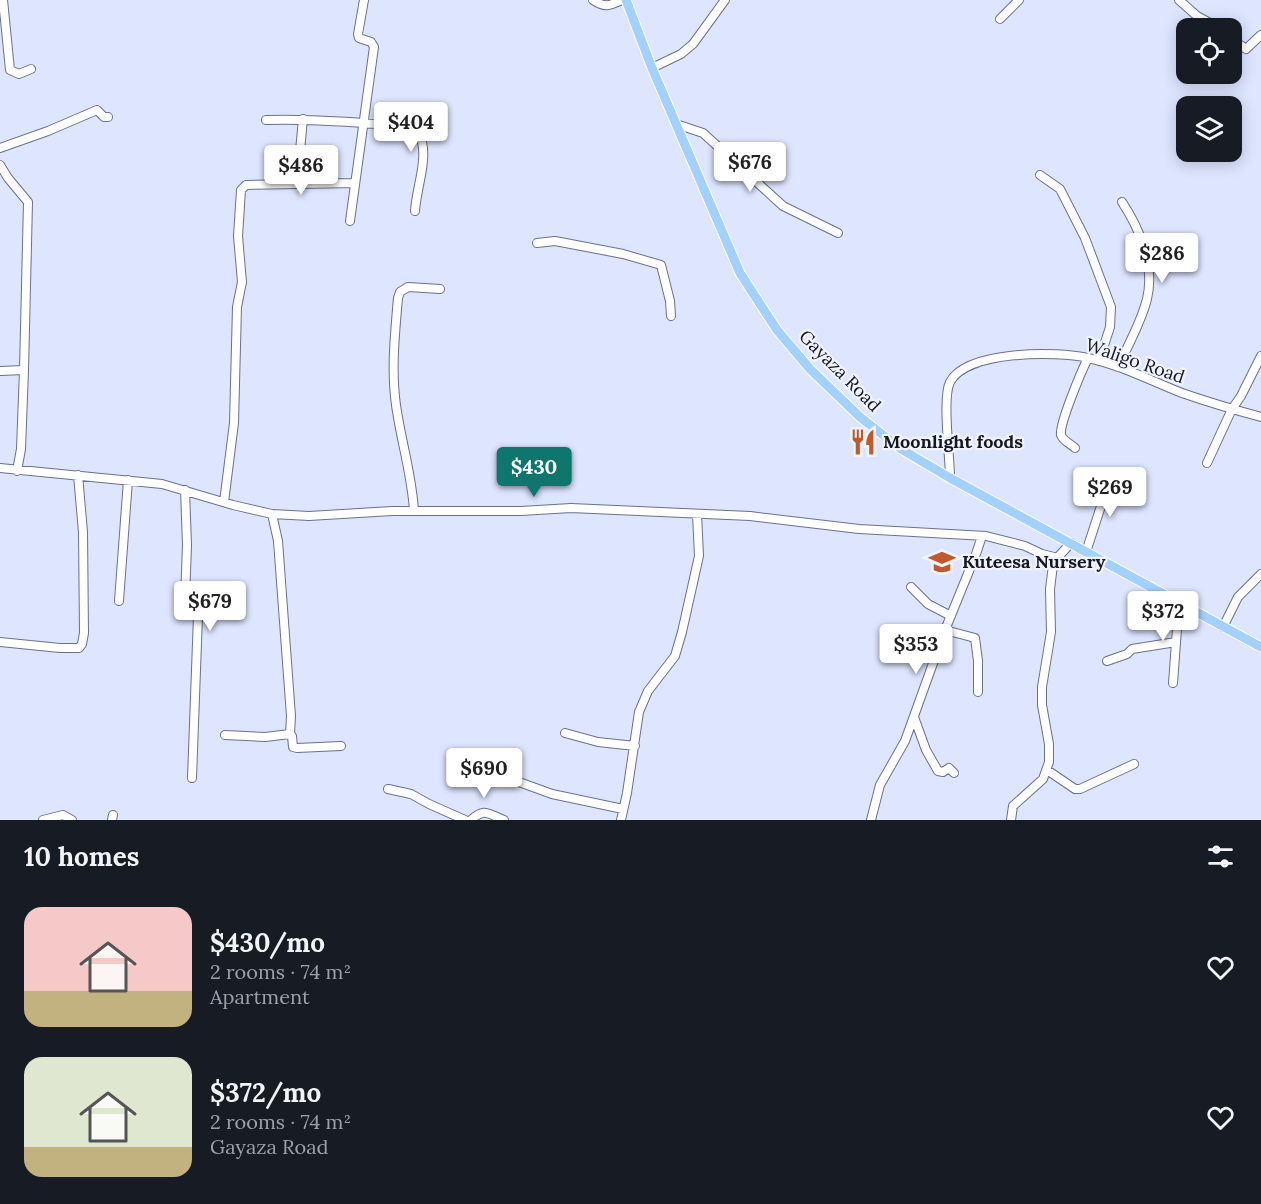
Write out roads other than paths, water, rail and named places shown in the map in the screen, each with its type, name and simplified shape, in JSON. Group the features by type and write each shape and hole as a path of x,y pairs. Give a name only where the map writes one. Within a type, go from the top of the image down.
{"main road":[{"name":"Gayaza Road","path":"624,0 740,273 777,330 810,369 860,417 901,449 1261,647"}],"street":[{"path":"3,0 10,70 19,74 31,69"},
{"path":"350,221 374,46 371,42 359,38 358,34 364,0"},
{"path":"593,0 603,7 608,7 624,0"},
{"path":"652,68 681,54 693,44 725,0"},
{"path":"1000,19 1019,0"},
{"path":"1179,0 1201,18"},
{"path":"1242,48 1246,49 1261,35"},
{"path":"0,147 48,131 97,110 104,117 108,117"},
{"path":"297,183 303,119"},
{"path":"266,120 303,119 363,124 418,134 424,152 415,211"},
{"path":"676,124 703,133 783,206 837,233"},
{"path":"0,165 28,202 21,449 17,471"},
{"path":"1040,175 1060,189 1065,198 1088,246 1111,307 1110,327 1099,361"},
{"path":"224,502 234,423 237,307 242,282 238,236 240,190 246,185 355,183"},
{"path":"1118,367 1144,310 1149,288 1142,240 1135,222 1122,202"},
{"path":"537,243 555,241 623,254 661,265 670,301 670,316"},
{"path":"414,511 413,487 395,402 394,341 399,298 400,292 408,287 440,290"},
{"name":"Waligo Road","path":"950,478 947,397 950,382 956,374 981,361 1003,357 1055,354 1088,358 1118,367 1180,392 1261,417"},
{"path":"1207,463 1232,409 1261,356"},
{"path":"1075,448 1062,438 1061,434 1066,414 1088,358"},
{"path":"0,371 24,370"},
{"path":"0,468 162,484 272,514 309,516 571,508 750,516 859,529 982,536 1007,541 1054,557 1058,557 1071,543"},
{"path":"0,642 60,648 79,648 82,644 84,633 83,532 78,475"},
{"path":"1086,552 1102,503 1119,478"},
{"path":"119,601 128,480"},
{"path":"185,490 187,545 185,599 186,603 196,610 198,616 192,778"},
{"path":"272,514 278,541 285,663 291,716 290,735 293,747 341,746"},
{"path":"621,820 639,712 648,691 675,656 682,632 699,556 697,514"},
{"path":"871,820 880,785 900,753 982,536"},
{"path":"1011,820 1013,806 1043,779 1047,771 1049,744 1043,715 1042,687 1051,632 1050,589 1054,557"},
{"path":"1223,627 1238,597 1261,574"},
{"path":"911,587 928,604 951,616"},
{"path":"1173,682 1179,602"},
{"path":"945,630 975,639 978,692"},
{"path":"1107,661 1126,654 1132,649 1176,642"},
{"path":"914,717 926,750 938,771 943,772 949,768 954,772"},
{"path":"566,733 598,742 635,746"},
{"path":"225,735 265,737 290,735"},
{"path":"1047,771 1075,789 1080,789 1134,764"},
{"path":"519,782 552,794 623,808"},
{"path":"388,789 411,794 465,820"},
{"path":"471,820 479,813 485,812 504,820"},
{"path":"43,820 63,815 72,820"}],"place":[{"name":"Moonlight foods","path":"863,442"},
{"name":"Kuteesa Nursery","path":"942,562"}]}
